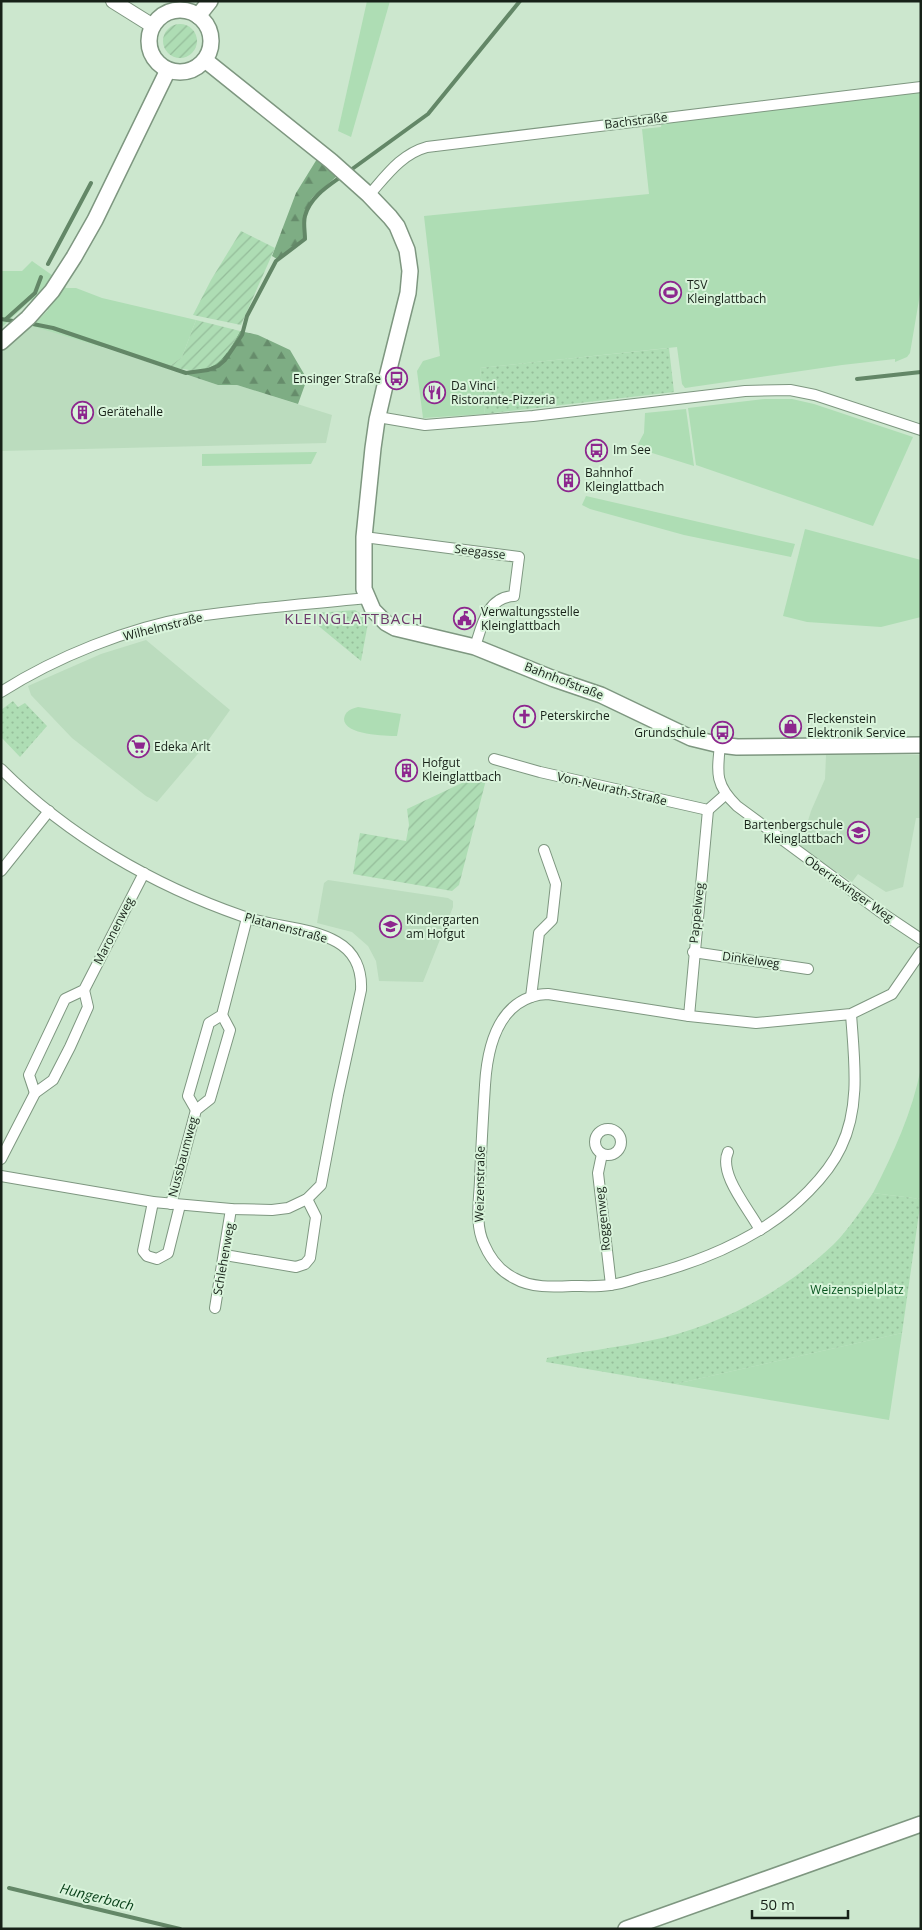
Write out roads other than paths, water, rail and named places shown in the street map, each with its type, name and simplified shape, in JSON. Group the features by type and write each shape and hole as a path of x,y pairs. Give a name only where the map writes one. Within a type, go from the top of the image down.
{"main road":[{"path":"198,16 210,1"},
{"path":"187,10 198,16 205,23 211,36 210,50 205,60 190,70 178,72 168,70 159,64 150,48 150,33 153,26 160,18 172,11 187,10"},
{"path":"205,60 339,168 369,195 397,226 407,250 410,271 408,294 386,376 373,448 364,537 363,566 366,598"},
{"path":"1,342 23,323 52,291 74,257 102,205 168,70"},
{"name":"Bahnhofstraße","path":"366,598 378,617 395,628 475,646 554,679 600,695 691,738 737,747 921,744"},
{"path":"626,1929 921,1824"}],"street":[{"path":"113,1 153,26"},
{"name":"Bachstraße","path":"369,195 405,157 427,147 921,87"},
{"path":"378,417 425,425 533,416 745,391 790,390 815,395 921,430"},
{"name":"Seegasse","path":"364,537 519,557 514,596 505,596 498,600 487,612 475,646"},
{"name":"Wilhelmstraße","path":"1,692 50,664 134,632 191,618 366,598"},
{"path":"708,810 725,795 718,779 720,745"},
{"name":"Von-Neurath-Straße","path":"494,759 540,772 708,810"},
{"name":"Platanenstraße","path":"1,769 49,811 89,841 144,873 194,898 247,918 330,939 345,948 356,962 360,971 361,990 321,1185 307,1199 288,1208 272,1210 231,1209 153,1202 1,1176"},
{"name":"Oberriexinger Weg","path":"725,795 751,818 808,860 879,912 921,939"},
{"name":"Pappelweg","path":"689,1016 693,952 708,810"},
{"path":"1,871 49,811"},
{"path":"531,997 539,933 552,920 556,884 544,850"},
{"name":"Maronenweg","path":"1,1159 35,1093 53,1080 70,1047 88,1007 84,990 144,873"},
{"name":"Nussbaumweg","path":"153,1202 143,1251 147,1256 157,1259 168,1253 175,1204 196,1110 210,1100 230,1030 222,1015 247,918"},
{"name":"Dinkelweg","path":"693,952 808,969"},
{"name":"Weizenstraße","path":"851,1014 854,1054 854,1101 849,1127 841,1148 817,1181 788,1210 760,1230 724,1250 669,1271 610,1285 540,1286 515,1279 503,1272 494,1262 483,1243 478,1223 486,1068 492,1040 510,1009 531,997 548,994 689,1016 756,1023 851,1014 892,994 921,952"},
{"path":"35,1093 29,1075 65,999 84,990"},
{"name":"Nussbaumweg","path":"196,1110 188,1096 209,1023 222,1015"},
{"path":"728,1152 725,1159 727,1174 760,1230"},
{"name":"Roggenweg","path":"602,1154 598,1173 610,1285"},
{"path":"225,1255 296,1267 305,1264 310,1258 316,1217 307,1199"},
{"name":"Schlehenweg","path":"215,1308 231,1209"}],"waterway":[{"path":"348,172 428,114 520,1"},
{"path":"28,323 53,328 186,373 208,370 218,366 225,360 242,335 247,316 276,261 305,239 304,218 307,209 320,193 342,176"},
{"path":"48,264 91,183"},
{"path":"6,319 35,293 41,277"},
{"path":"1,319 19,322"},
{"path":"857,379 921,372"},
{"name":"Hungerbach","path":"9,1888 180,1929"}],"place":[{"name":"TSV Kleinglattbach","path":"671,292"},
{"name":"Ensinger Straße","path":"397,379"},
{"name":"Da Vinci Ristorante-Pizzeria","path":"435,393"},
{"name":"Gerätehalle","path":"82,412"},
{"name":"Im See","path":"597,450"},
{"name":"Bahnhof Kleinglattbach","path":"569,480"},
{"name":"Verwaltungsstelle Kleinglattbach","path":"465,619"},
{"name":"Peterskirche","path":"524,716"},
{"name":"Fleckenstein Elektronik Service","path":"791,726"},
{"name":"Grundschule","path":"722,733"},
{"name":"Edeka Arlt","path":"138,747"},
{"name":"Hofgut Kleinglattbach","path":"406,770"},
{"name":"Bartenbergschule Kleinglattbach","path":"859,832"},
{"name":"Kindergarten am Hofgut","path":"390,927"}],"district":[{"name":"KLEINGLATTBACH","path":"354,619"}],"park label":[{"name":"Weizenspielplatz","path":"857,1290"}]}
